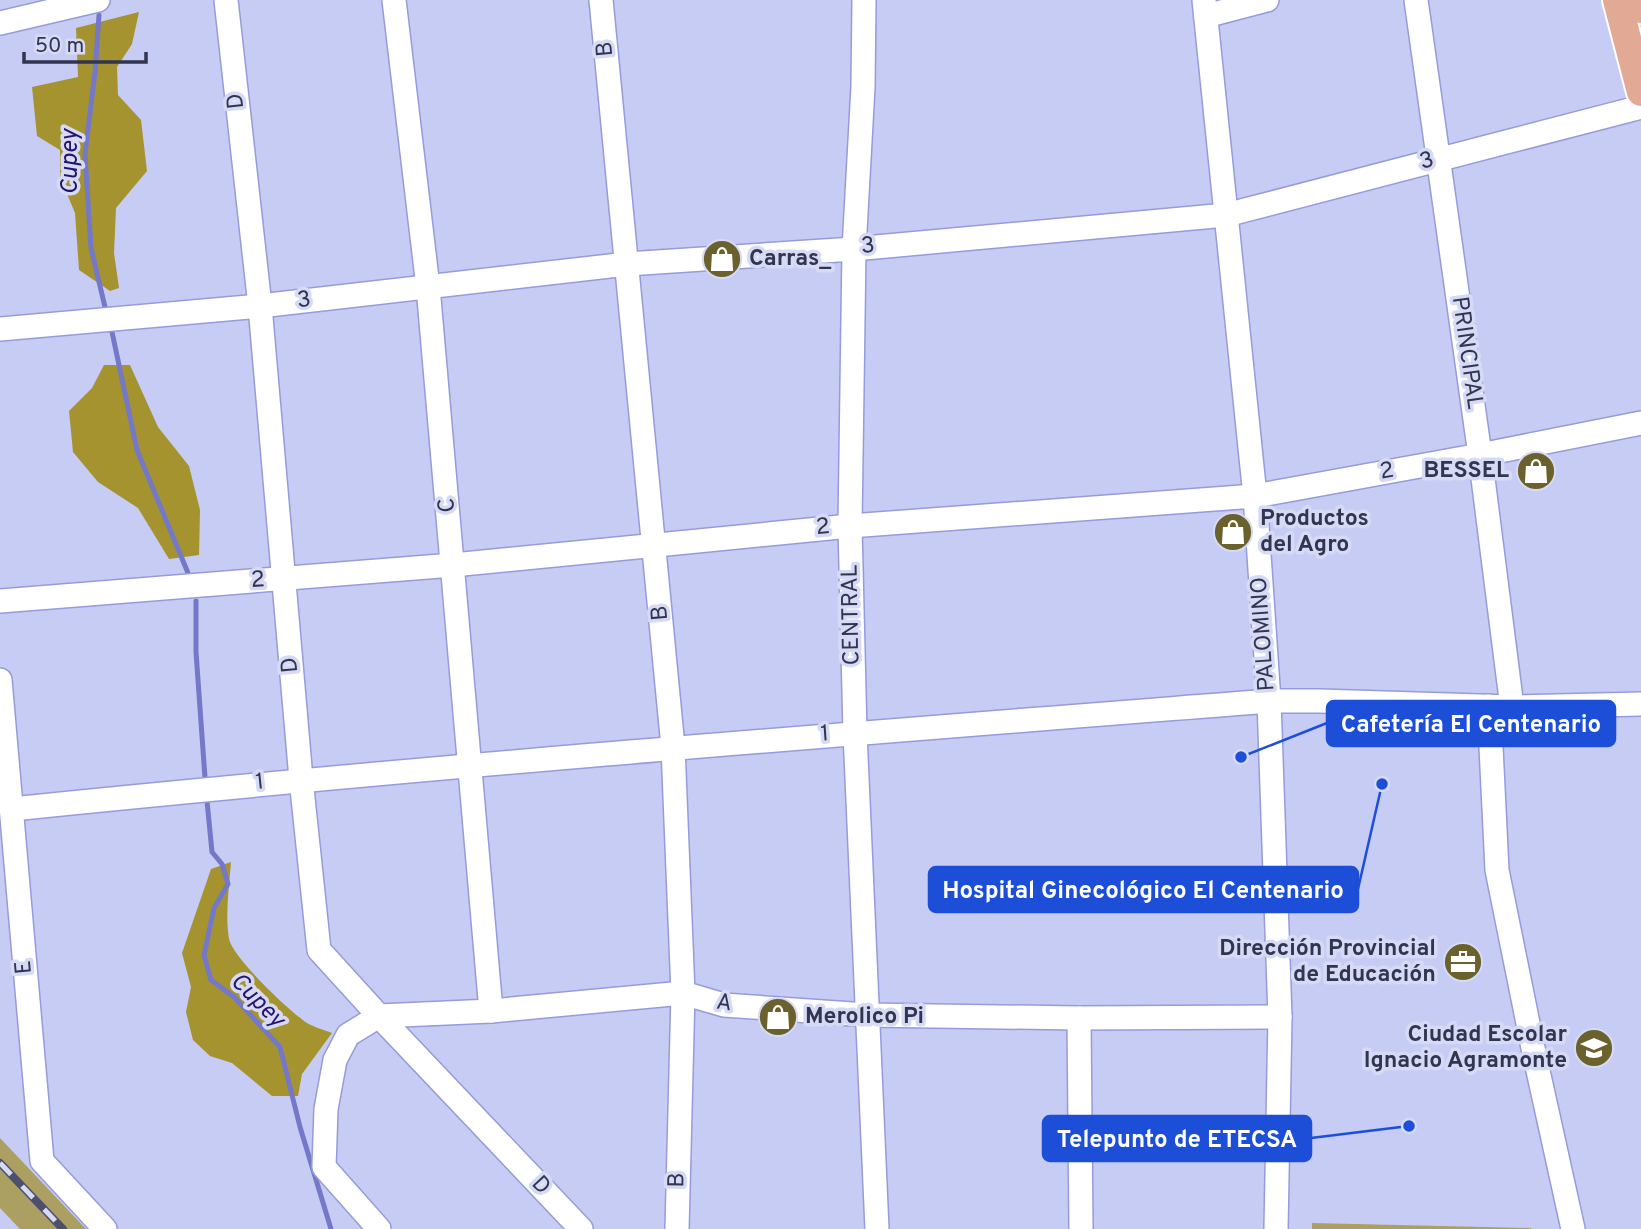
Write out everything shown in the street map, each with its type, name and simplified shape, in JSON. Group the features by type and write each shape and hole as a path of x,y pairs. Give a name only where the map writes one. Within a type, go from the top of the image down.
{"main road":[{"path":"1617,0 1641,92"},
{"path":"1639,0 1641,9"}],"street":[{"path":"0,23 98,0"},
{"name":"D","path":"226,0 260,306 301,779 319,950 581,1229"},
{"name":"C","path":"394,0 428,287 491,1011"},
{"name":"B","path":"601,0 673,747 683,993 677,1229"},
{"name":"CENTRAL","path":"863,0 863,87 854,248 850,526 855,733 877,1229"},
{"path":"1205,8 1267,0"},
{"name":"PRINCIPAL","path":"1416,0 1480,455 1512,707"},
{"name":"PALOMINO","path":"1205,8 1255,496 1269,701 1280,1017 1276,1229"},
{"name":"3","path":"0,329 260,306 627,264 854,248 1226,215 1641,107"},
{"name":"2","path":"0,601 453,565 850,526 1255,496 1641,423"},
{"name":"E","path":"0,680 42,1161 105,1229"},
{"name":"1","path":"12,809 301,779 673,747 1269,701 1512,707 1641,704"},
{"path":"1489,706 1497,870 1573,1229"},
{"name":"A","path":"379,1016 491,1011 683,993 724,1005 867,1015 1280,1017"},
{"path":"379,1016 348,1035 335,1060 326,1109 324,1167 379,1229"},
{"path":"1079,1018 1081,1229"}],"shaded area":[{"path":"139,12 132,44 117,67 118,95 141,120 147,171 116,208 114,253 119,288 110,291 79,270 75,213 60,177 60,150 37,136 32,87 78,77 76,28"},
{"path":"104,365 130,365 158,427 189,466 200,510 199,555 169,559 138,508 98,482 73,452 69,411 92,388"},
{"path":"231,862 227,920 233,948 263,984 288,1007 307,1023 332,1033 302,1074 298,1096 272,1096 232,1063 210,1056 193,1040 186,1012 191,987 182,953 211,869"},
{"path":"0,1138 86,1229 20,1229 0,1208"},
{"path":"1312,1223 1531,1228 1531,1229 1312,1229"}],"waterway":[{"name":"Cupey","path":"99,15 85,154 91,248 105,307"},
{"name":"Cupey","path":"112,332 137,450 188,573"},
{"name":"Cupey","path":"196,601 196,652 205,778"},
{"name":"Cupey","path":"207,801 212,852 222,864 228,884 214,908 204,955 211,980 234,997 280,1047 300,1127 331,1229"}],"railway":[{"path":"0,1163 63,1229"}],"place":[{"name":"Carras_","path":"722,259"},
{"name":"BESSEL","path":"1536,471"},
{"name":"Productos del Agro","path":"1233,532"},
{"name":"Cafetería El Centenario","path":"1241,757"},
{"name":"Hospital Ginecológico El Centenario","path":"1382,784"},
{"name":"Dirección Provincial de Educación","path":"1463,962"},
{"name":"Merolico Pi","path":"778,1017"},
{"name":"Ciudad Escolar Ignacio Agramonte","path":"1594,1048"},
{"name":"Telepunto de ETECSA","path":"1409,1126"}]}
